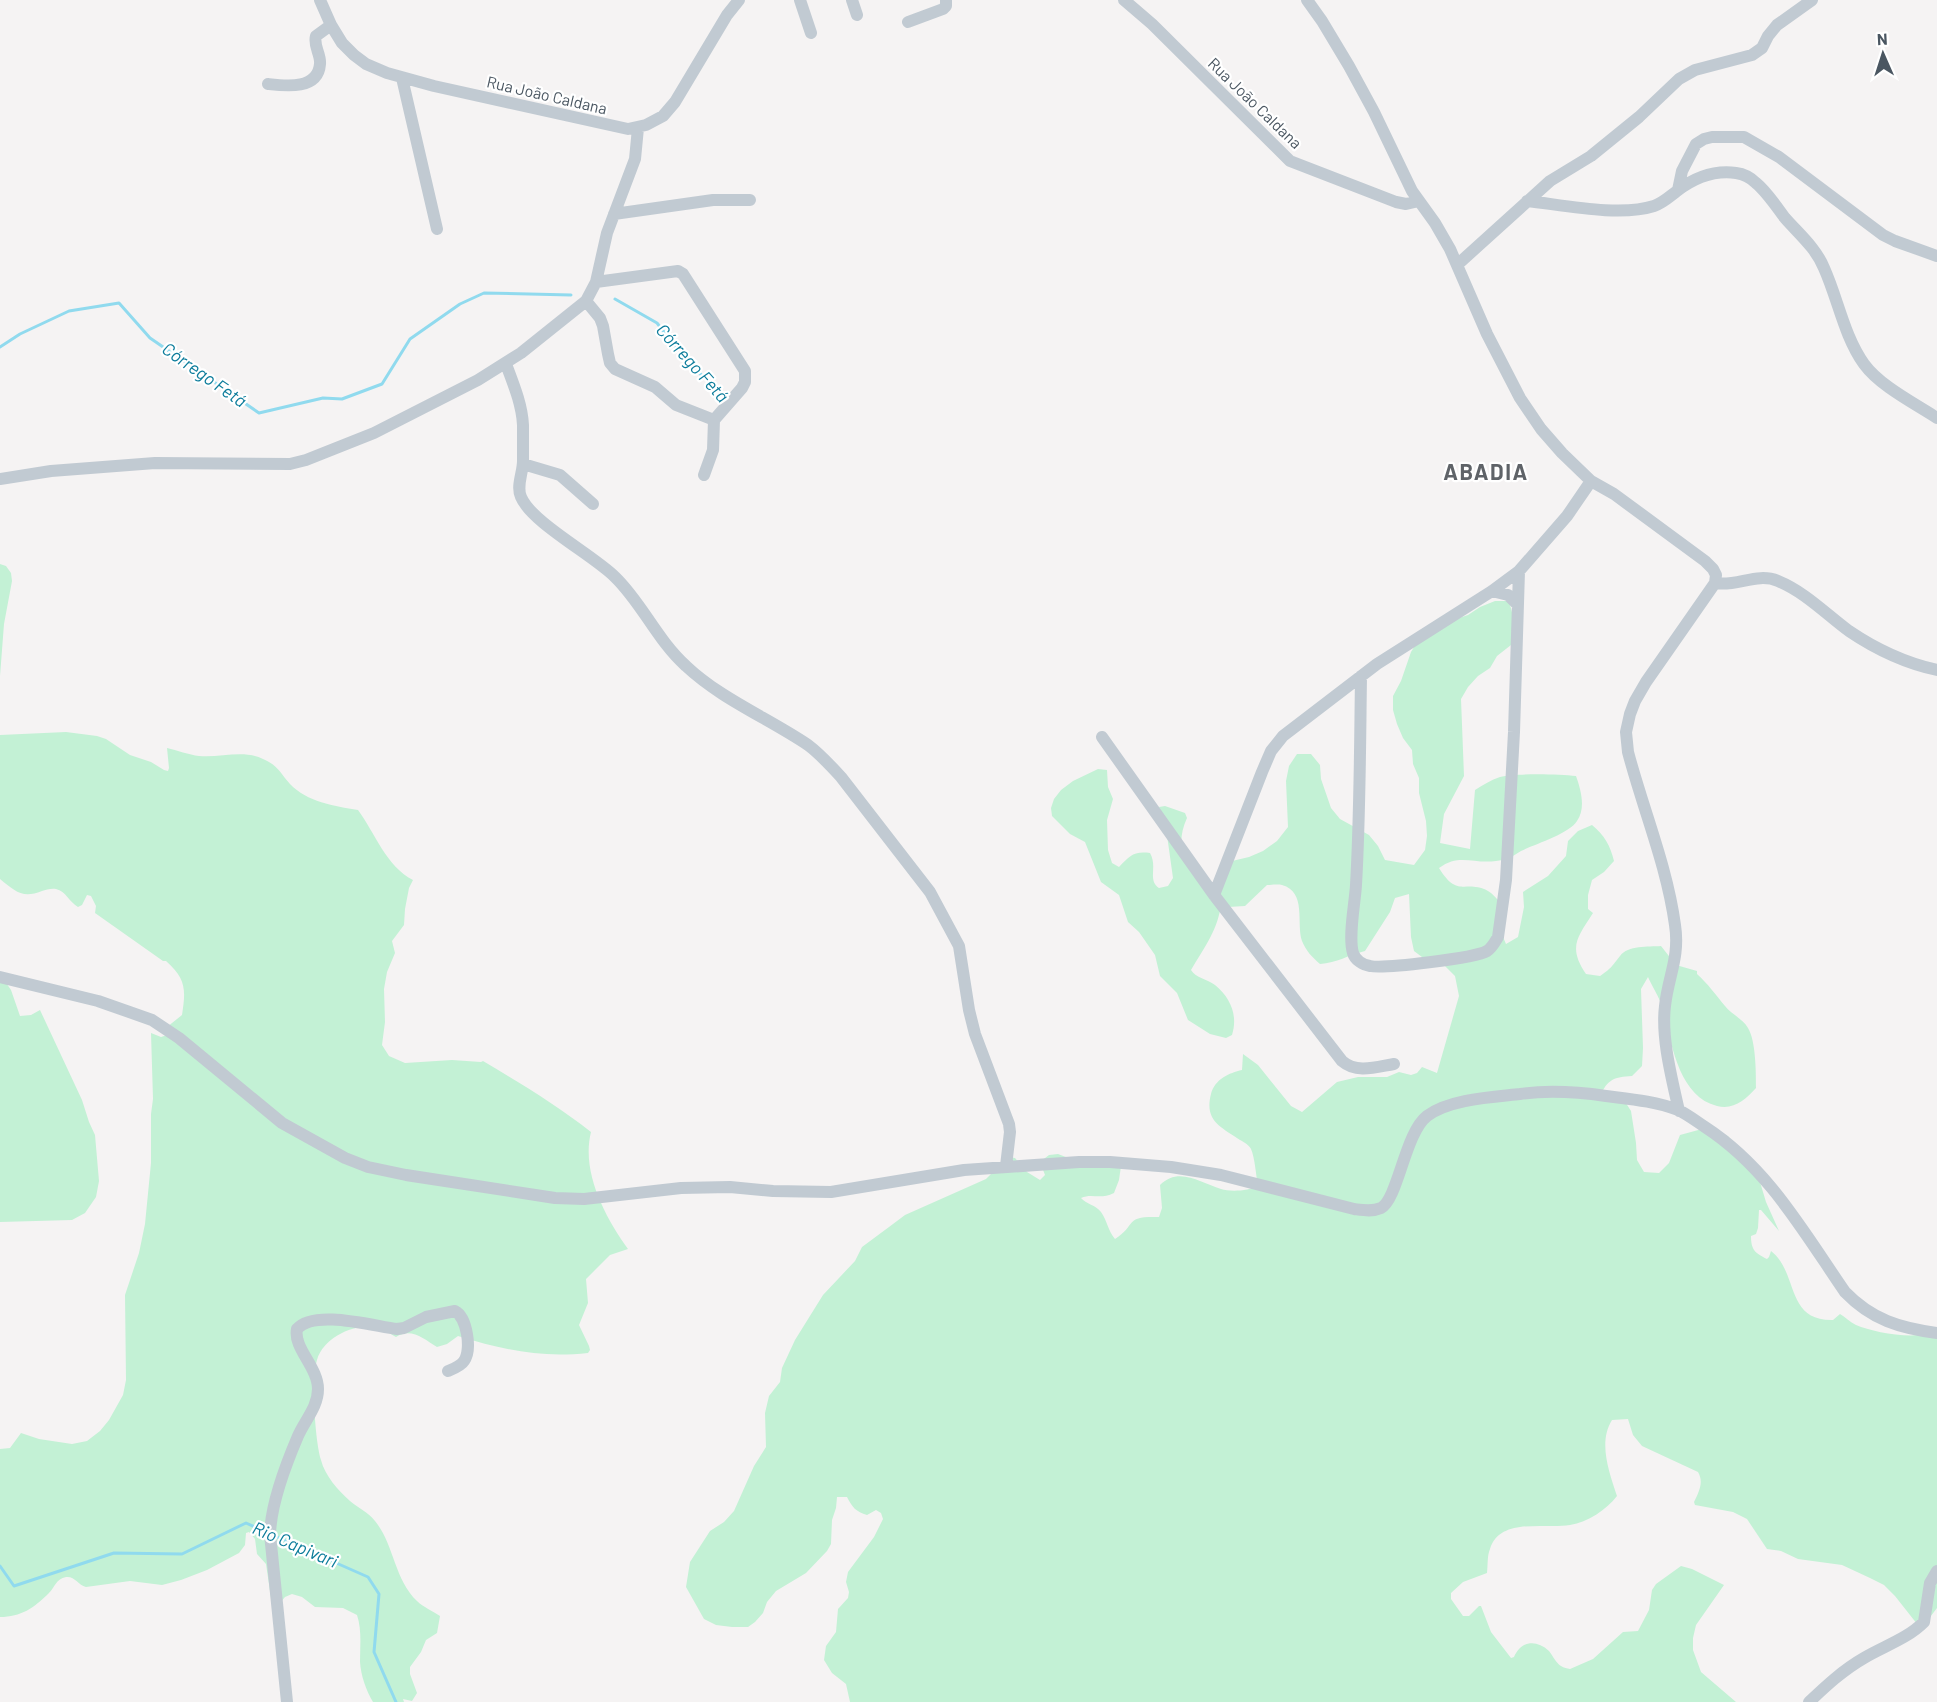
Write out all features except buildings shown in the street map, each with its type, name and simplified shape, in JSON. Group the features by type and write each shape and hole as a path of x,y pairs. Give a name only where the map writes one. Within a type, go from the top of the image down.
{"street":[{"name":"Rua João Caldana","path":"320,0 342,43 366,64 402,78 614,127 638,128"},
{"path":"0,479 51,471 155,464 290,464 374,433 506,364 586,301 596,282 607,233 635,159 638,128 663,116 675,102 727,15 740,0"},
{"path":"800,0 811,33"},
{"path":"852,0 857,15"},
{"path":"908,22 943,9 946,6 946,0"},
{"name":"Rua João Caldana","path":"1124,0 1152,24 1290,161 1384,198 1406,204 1416,196"},
{"path":"1307,0 1349,66 1416,196 1435,223 1457,265 1487,334 1520,398 1541,429 1591,481 1614,494 1706,561 1716,575 1715,583 1646,682 1630,714 1626,732 1628,752 1669,890 1676,927 1676,959 1665,1005 1664,1022 1679,1111"},
{"path":"1457,265 1550,181 1591,156 1631,124 1679,79 1695,70 1752,56 1762,48 1768,36 1778,25 1812,0"},
{"path":"268,84 301,86 312,80 318,72 320,63 314,39 319,32 331,25"},
{"path":"402,78 437,230"},
{"path":"1678,190 1682,171 1696,144 1712,137 1744,137 1779,157 1883,235 1937,256"},
{"path":"1527,201 1602,209 1635,209 1653,206 1664,201 1699,177 1719,172 1746,176 1757,183 1816,252 1824,267 1850,338 1866,366 1878,379 1937,418"},
{"path":"614,214 713,200 750,200"},
{"path":"596,282 671,270 683,274 744,371 746,376 742,388 714,420 713,450 704,475"},
{"path":"586,301 600,318 610,363 615,369 656,387 676,405 714,420"},
{"path":"506,364 517,394 522,422 523,464 519,492 528,507 542,521 614,576 665,644 686,666 753,713 808,746 825,760 841,777 930,892 959,946 975,1034 1009,1124 1006,1166"},
{"path":"523,464 560,475 593,504"},
{"path":"1214,895 1271,751 1283,736 1361,676 1519,571 1567,516 1591,481"},
{"path":"1361,676 1353,954 1358,961 1369,966 1385,967 1471,956 1487,951 1498,937 1506,880 1519,571"},
{"path":"1715,583 1728,584 1765,577 1776,580 1793,588 1850,632 1882,652 1912,664 1937,670"},
{"path":"1492,591 1508,595 1517,604"},
{"path":"1102,737 1214,895 1342,1060 1348,1066 1357,1069 1394,1064"},
{"path":"0,977 98,1001 152,1020 179,1038 282,1123 345,1158 368,1167 406,1175 555,1198 584,1200 644,1192 730,1187 831,1192 964,1170 1110,1162 1171,1167 1221,1175 1278,1191 1367,1210 1380,1208 1390,1198 1420,1123 1437,1110 1479,1099 1537,1092 1587,1093 1643,1100 1679,1111 1716,1134 1751,1163 1772,1186 1845,1292 1857,1305 1874,1316 1908,1329 1937,1333"},
{"path":"287,1702 270,1516 298,1435 317,1398 318,1388 312,1366 297,1341 297,1329 300,1325 314,1320 330,1319 397,1329 426,1317 455,1311 462,1317 466,1329 466,1355 459,1366 448,1371"},
{"path":"1809,1702 1836,1676 1863,1658 1908,1635 1924,1622 1930,1583 1937,1570"}],"green space":[{"path":"0,564 6,566 11,573 12,581 4,624 0,676"},
{"path":"1495,601 1509,601 1513,616 1511,645 1497,656 1490,668 1478,676 1461,699 1464,776 1444,814 1440,843 1470,849 1475,790 1500,777 1538,774 1576,776 1581,793 1580,816 1567,830 1508,859 1488,862 1460,860 1439,868 1451,883 1462,887 1480,888 1499,901 1500,930 1506,944 1518,937 1524,907 1523,892 1548,876 1566,856 1568,841 1578,831 1592,825 1606,841 1614,861 1592,880 1588,895 1588,909 1593,913 1579,936 1576,949 1580,965 1586,974 1600,976 1628,950 1661,946 1676,965 1697,971 1697,974 1728,1009 1748,1028 1754,1049 1756,1088 1743,1100 1729,1107 1717,1106 1704,1100 1684,1079 1673,1050 1662,1006 1648,977 1641,989 1642,1066 1632,1076 1612,1080 1600,1096 1622,1097 1631,1111 1637,1160 1644,1172 1659,1173 1669,1163 1680,1135 1702,1129 1728,1136 1757,1172 1766,1202 1779,1231 1759,1210 1758,1228 1756,1234 1751,1236 1753,1248 1767,1259 1771,1251 1780,1260 1800,1304 1807,1313 1818,1318 1833,1320 1840,1314 1856,1325 1897,1335 1919,1335 1937,1330 1937,1608 1921,1629 1884,1585 1842,1565 1798,1559 1781,1551 1767,1549 1747,1519 1733,1512 1695,1505 1701,1483 1698,1472 1642,1446 1633,1435 1628,1419 1612,1420 1606,1438 1606,1457 1617,1496 1613,1501 1596,1515 1570,1525 1524,1526 1503,1532 1495,1539 1490,1549 1487,1573 1463,1582 1451,1593 1451,1599 1463,1616 1469,1616 1481,1606 1491,1632 1511,1658 1525,1645 1534,1643 1549,1651 1561,1666 1570,1669 1593,1659 1623,1632 1638,1631 1649,1610 1652,1590 1656,1584 1681,1566 1692,1569 1724,1585 1696,1625 1693,1650 1701,1672 1736,1702 850,1702 846,1684 832,1673 824,1660 826,1646 836,1632 838,1609 848,1598 846,1582 848,1572 874,1537 883,1519 881,1513 876,1510 867,1515 857,1511 847,1497 837,1497 832,1520 831,1544 827,1551 806,1573 776,1591 755,1622 748,1627 732,1627 716,1625 704,1619 686,1587 690,1562 710,1531 724,1522 734,1511 754,1466 766,1447 765,1413 769,1396 780,1382 782,1368 795,1340 823,1295 855,1261 862,1247 905,1215 986,1179 1008,1157 1015,1158 1027,1172 1040,1180 1045,1175 1040,1162 1049,1155 1058,1154 1071,1159 1121,1166 1114,1193 1081,1198 1101,1212 1115,1239 1135,1220 1159,1217 1162,1208 1160,1185 1167,1179 1182,1176 1229,1190 1245,1190 1258,1186 1254,1157 1250,1148 1216,1122 1212,1117 1209,1103 1216,1084 1232,1073 1242,1070 1243,1054 1258,1065 1291,1106 1302,1112 1337,1082 1358,1077 1387,1077 1399,1072 1411,1075 1417,1073 1422,1067 1437,1073 1459,996 1455,976 1441,962 1426,960 1414,951 1409,894 1395,898 1390,912 1365,951 1320,964 1305,948 1302,941 1298,901 1290,889 1280,885 1267,885 1245,906 1228,907 1221,903 1214,929 1191,970 1221,990 1229,1002 1232,1008 1234,1028 1232,1035 1226,1038 1210,1034 1188,1020 1177,993 1160,976 1155,955 1139,932 1128,922 1119,895 1101,882 1085,842 1070,834 1052,816 1051,808 1061,790 1073,781 1098,769 1107,770 1108,787 1113,799 1107,820 1108,850 1112,863 1119,867 1132,855 1150,853 1155,885 1159,888 1168,886 1173,878 1166,828 1159,807 1165,806 1185,813 1187,818 1181,841 1185,861 1197,879 1213,895 1232,861 1263,851 1277,841 1288,827 1286,781 1289,766 1297,754 1311,754 1320,765 1321,779 1331,808 1340,819 1369,835 1385,860 1414,865 1425,850 1426,821 1412,750 1397,724 1393,710 1393,696 1411,652 1419,639"},
{"path":"66,732 106,739 130,755 168,771 167,748 199,756 240,754 255,756 273,764 290,784 304,795 321,802 358,810 388,858 413,880 409,888 404,925 392,941 395,953 387,972 384,989 385,1022 382,1045 389,1056 405,1063 483,1061 552,1103 591,1132 589,1163 597,1194 611,1223 628,1249 610,1255 586,1279 588,1303 579,1325 589,1346 588,1353 522,1352 458,1336 447,1344 437,1347 412,1334 407,1333 396,1337 379,1328 367,1327 340,1334 326,1345 317,1360 314,1395 319,1451 323,1466 332,1482 345,1497 375,1521 409,1592 419,1603 440,1616 437,1633 426,1640 421,1652 410,1667 410,1674 417,1693 412,1701 403,1699 404,1702 373,1702 361,1672 360,1632 357,1615 343,1608 315,1607 302,1597 292,1594 285,1597 273,1611 266,1564 257,1554 255,1539 249,1532 246,1533 245,1545 239,1553 207,1570 181,1580 162,1585 130,1581 86,1587 66,1577 58,1581 49,1593 32,1607 21,1613 0,1617 0,1449 10,1448 21,1433 39,1439 72,1444 87,1441 109,1420 123,1395 126,1380 125,1295 139,1253 145,1224 151,1163 153,1099 151,1033 161,1037 167,1035 167,1027 182,1015 184,998 181,979 173,967 95,913 96,906 91,896 87,895 82,905 78,907 59,890 50,889 24,894 0,879 0,735"},
{"path":"0,974 11,990 20,1016 31,1015 40,1010 82,1100 95,1135 99,1181 96,1197 85,1213 72,1220 0,1222"}],"waterway":[{"name":"Córrego Fetá","path":"0,347 20,334 69,311 119,303 150,338 259,413 323,398 342,399 382,384 410,339 460,304 484,293 571,295"},
{"name":"Córrego Fetá","path":"615,299 657,323 689,364 728,401"},
{"name":"Rio Capivari","path":"0,1566 14,1586 114,1553 182,1554 246,1523 266,1532"},
{"name":"Rio Capivari","path":"275,1536 368,1577 379,1594 374,1652 396,1702"}],"district":[{"name":"ABADIA","path":"1486,472"}]}
